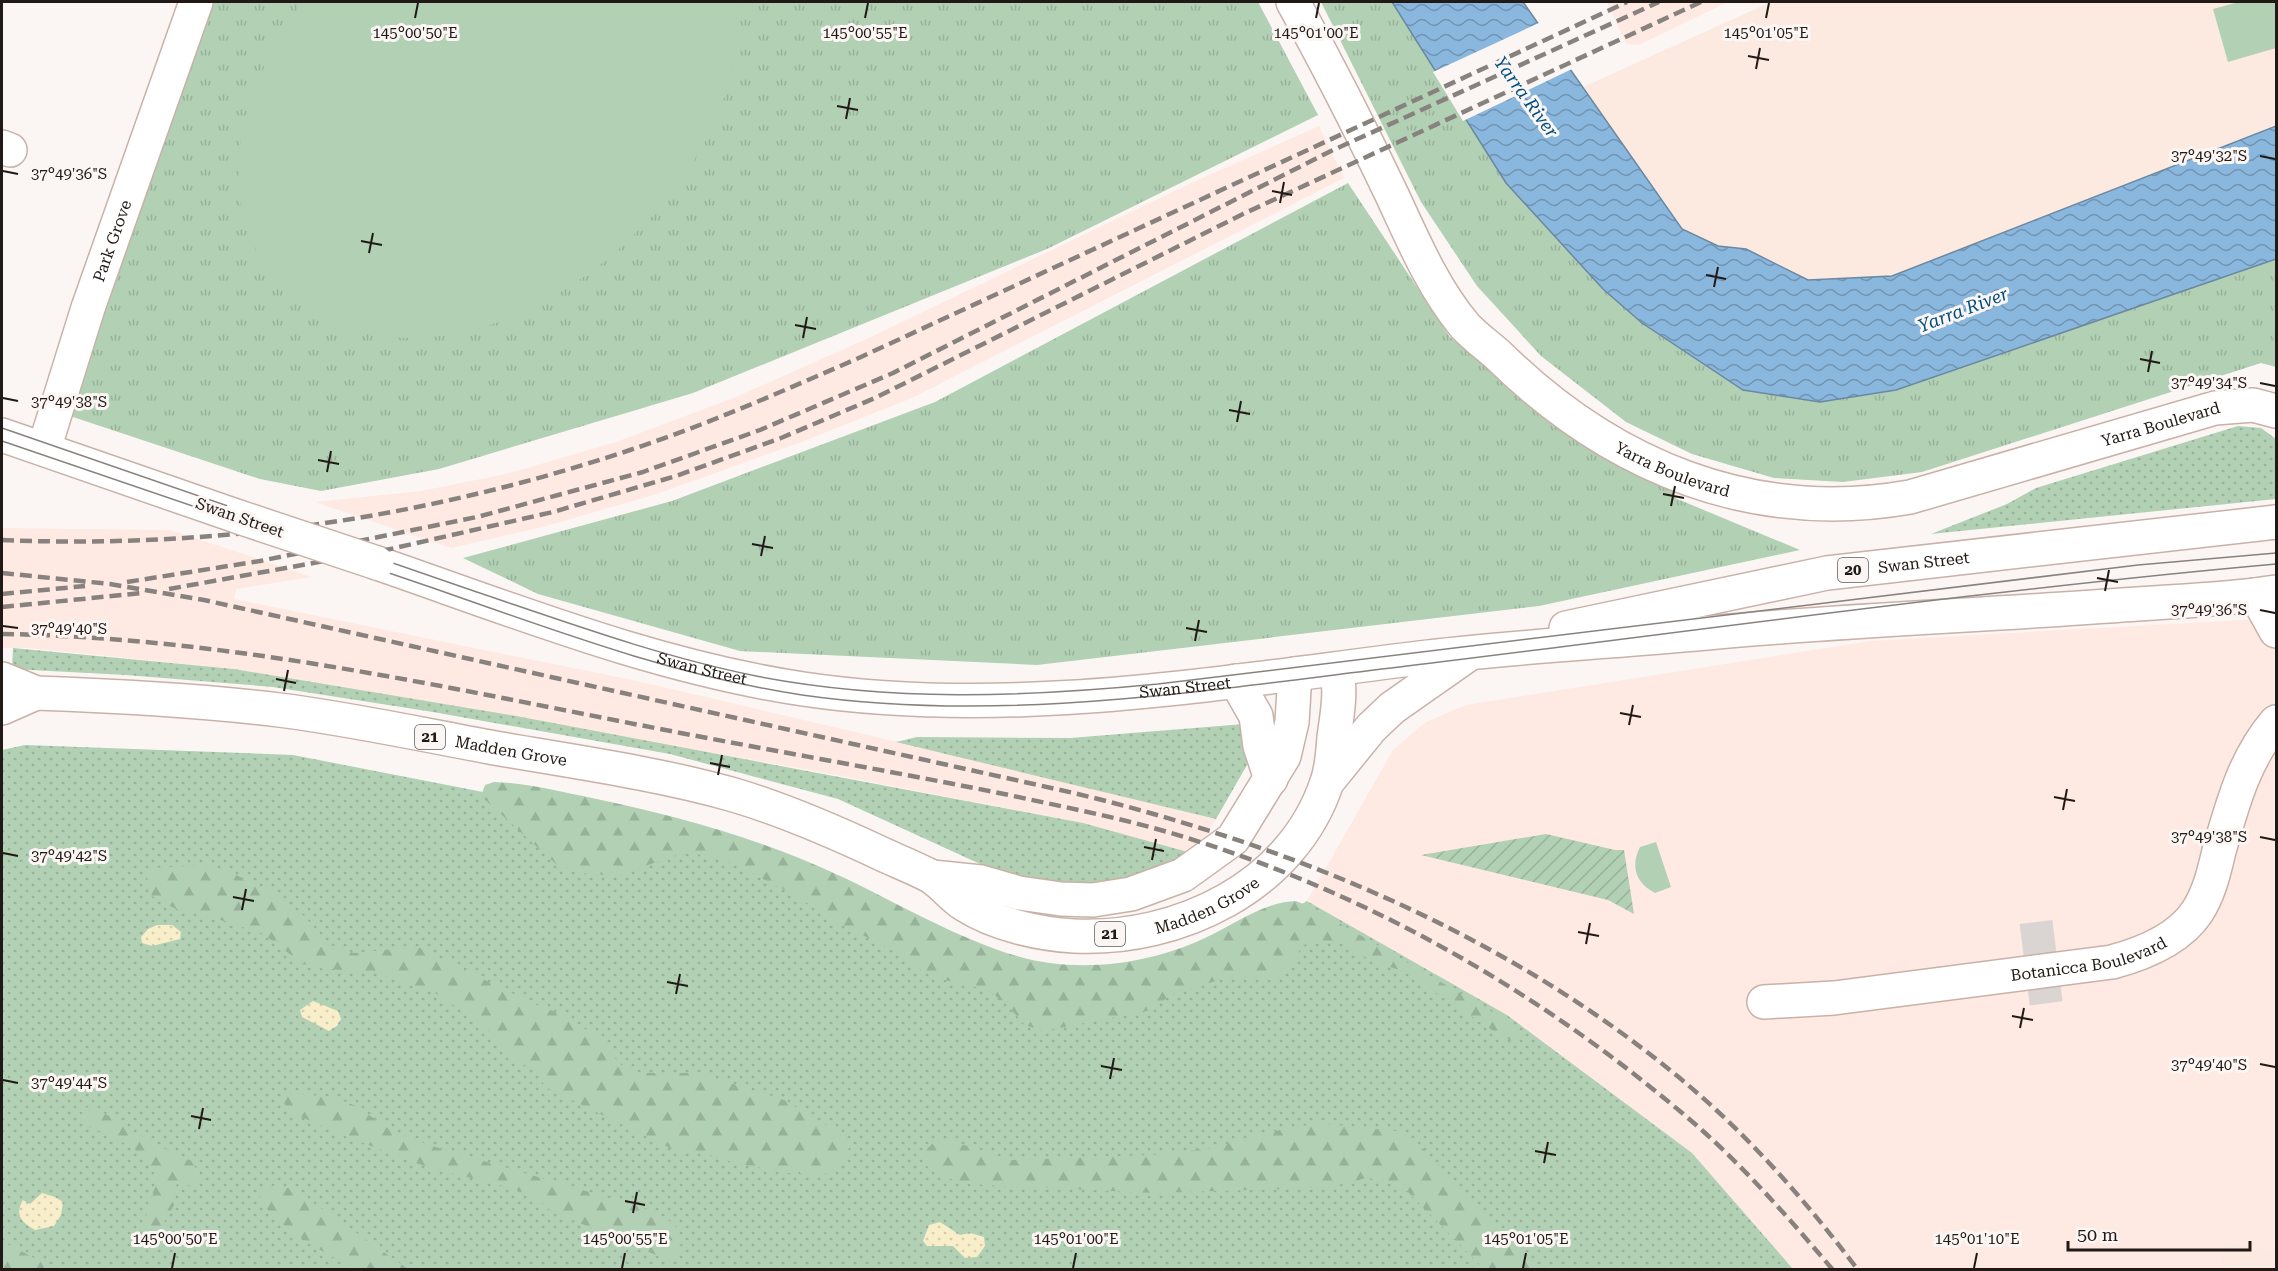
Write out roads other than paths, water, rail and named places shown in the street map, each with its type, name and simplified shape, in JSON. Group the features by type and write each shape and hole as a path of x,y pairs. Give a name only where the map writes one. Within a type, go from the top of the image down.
{"main road":[{"name":"Park Grove","path":"44,449 88,308 196,2"},
{"name":"Yarra Boulevard","path":"1293,2 1394,198 1408,233 1465,326 1532,389 1580,426 1623,452 1662,469 1720,490 1760,499 1802,505 1877,503 1910,497 2215,408 2253,405 2277,411"},
{"name":"Swan Street","path":"2,435 239,517 651,654 755,681 807,690 923,701 1041,701 1236,681 1435,656 1839,622 2063,610 2266,594"},
{"name":"Swan Street","path":"1435,656 1827,573 2277,522"},
{"path":"2266,594 2277,631"},
{"path":"1327,783 1371,728 1392,708 1469,654"},
{"name":"Madden Grove","path":"2,679 36,693 281,710 625,770 732,795 816,824 932,877 966,906 1001,921 1036,932 1074,936 1108,935 1156,928 1224,903 1259,880 1302,834 1327,783 1337,717 1338,674 1336,669"},
{"name":"Madden Grove","path":"932,877 981,882 1019,893 1061,899 1094,900 1131,894 1183,875 1233,839 1284,756 1292,722 1295,674"},
{"path":"1236,681 1256,716 1260,746 1271,779"},
{"name":"Madden Grove","path":"2,708 36,693"},
{"name":"Botanicca Boulevard","path":"1764,1002 1834,998 2112,962 2136,955 2162,943 2181,928 2200,906 2212,877 2236,791 2248,764 2277,722"}],"water":[{"name":"Yarra River","path":"1392,2 1523,2 1682,229 1718,246 1746,249 1808,280 1892,276 2276,126 2276,259 1896,390 1820,402 1743,390 1642,323 1603,289 1506,183"}],"tunnel":[{"path":"2036,922 2047,1010"}],"tram line":[{"path":"2,428 647,648 756,676 856,690 907,693 1007,694 1158,684 2138,565 2276,553"},
{"path":"2,441 523,620 661,664 755,687 802,695 878,703 954,706 1029,705 1180,693 1950,598 2276,564"}],"railway":[{"path":"2,540 82,542 161,539 320,524 398,511 476,494 553,474 630,450 718,418 861,357 1627,2"},
{"path":"127,582 260,561 477,517 643,472 760,430 893,373 1331,151 1659,2"},
{"path":"169,589 386,550 553,512 676,476 781,438 875,398 1243,214 1701,2"},
{"path":"2,573 110,584 204,600 1074,793 1154,814 1312,867 1388,899 1463,935 1535,976 1605,1021 1671,1071 1747,1140 1816,1216 1858,1270"},
{"path":"2,594 85,586"},
{"path":"2,607 142,593"},
{"path":"2,634 84,637 166,644 330,666 1009,795 1141,825 1253,860 1320,887 1386,918 1513,989 1573,1029 1631,1072 1708,1135 1763,1191 1833,1270"}]}
